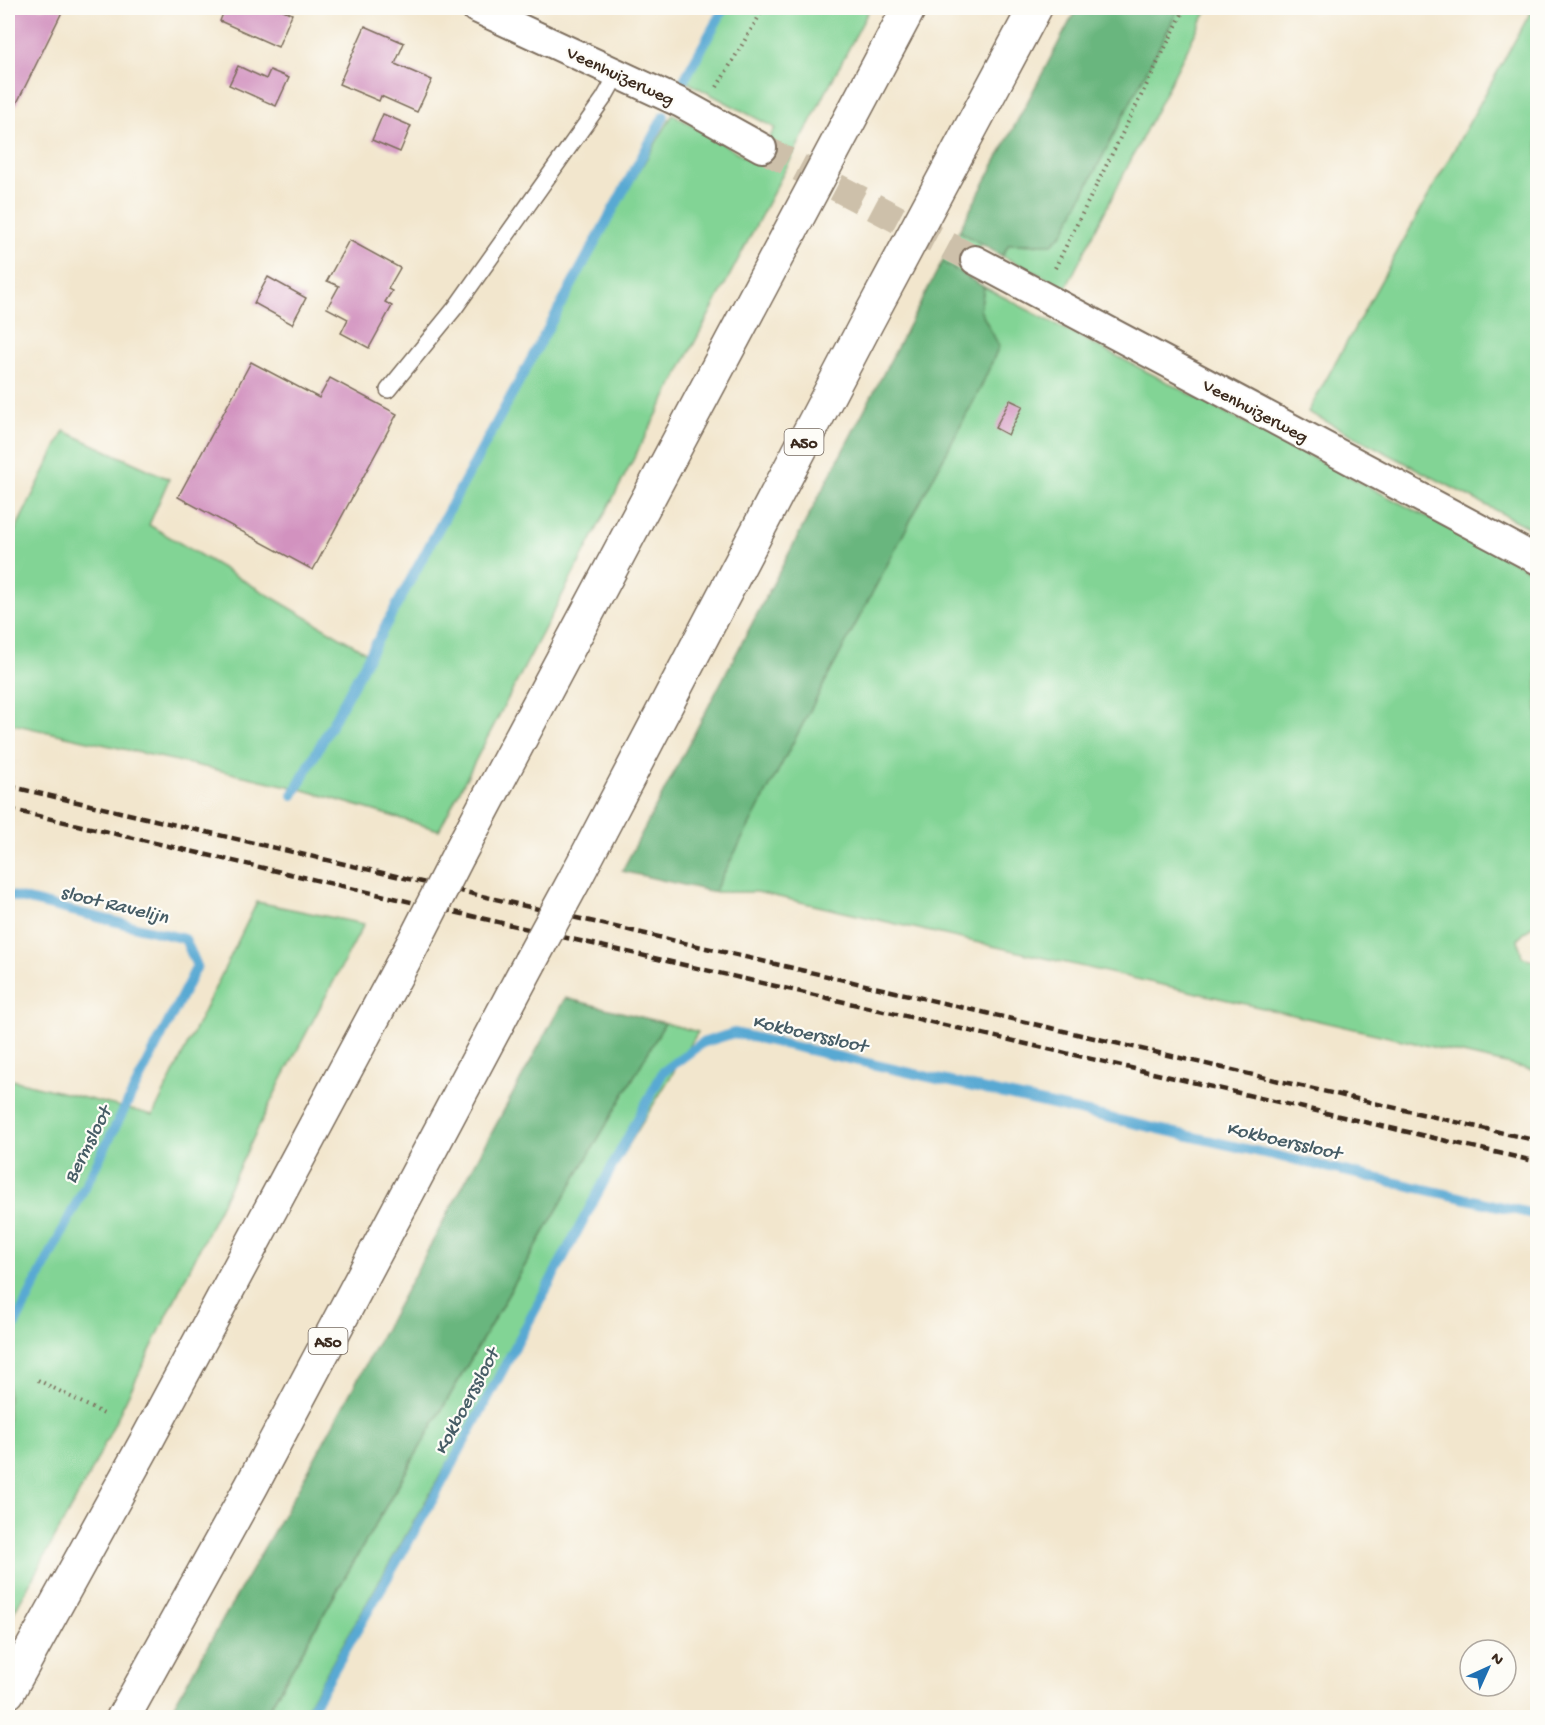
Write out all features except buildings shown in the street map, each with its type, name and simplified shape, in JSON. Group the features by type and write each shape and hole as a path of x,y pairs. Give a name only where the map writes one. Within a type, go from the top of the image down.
{"highway":[{"path":"8,1692 147,1440 416,938 909,8"},
{"name":"A50","path":"123,1718 251,1487 1035,8"}],"street":[{"name":"Veenhuizerweg","path":"476,8 618,73 701,114 762,148"},
{"name":"Veenhuizerweg","path":"975,260 1538,560"}],"lane":[{"path":"388,390 455,308 604,98 618,73"}],"path":[{"path":"701,114 764,8"},
{"path":"1041,295 1185,8"},
{"path":"38,1380 106,1415"}],"green space":[{"path":"727,8 870,8 439,830 297,788 8,723 8,545 64,431 169,479 149,525 372,656 604,230 673,114 755,163 775,128 687,82"},
{"path":"1077,8 1179,8 1063,233 1052,244 1009,244 1002,256 959,231"},
{"path":"1179,8 1208,8 1066,288 1002,256 1009,244 1035,245 1063,233"},
{"path":"1533,8 1538,8 1537,532 1308,412"},
{"path":"959,231 981,243 964,275 942,262"},
{"path":"942,262 984,287 980,310 999,346 980,389 714,892 622,871"},
{"path":"984,287 1537,574 1537,921 1518,939 1522,957 1537,961 1537,1071 757,892 714,892 980,389 999,346 980,310"},
{"path":"257,902 364,924 281,1081 92,1470 8,1623 8,1079 153,1115"},
{"path":"565,998 665,1023 264,1717 167,1717 299,1487"},
{"path":"665,1023 698,1032 552,1270 462,1438 301,1717 264,1718"}],"waterway":[{"path":"684,80 724,8"},
{"path":"293,795 664,116"},
{"name":"Bermsloot","path":"8,895 185,939 197,966 8,1338"},
{"name":"Kokboerssloot","path":"306,1718 436,1494 663,1072 702,1043 734,1033 1538,1215"}],"tunnel":[{"path":"762,148 975,260"}],"railway":[{"path":"8,786 1538,1141"},
{"path":"8,809 1538,1162"}],"water label":[{"name":"sloot Ravelijn","path":"115,903"}]}
